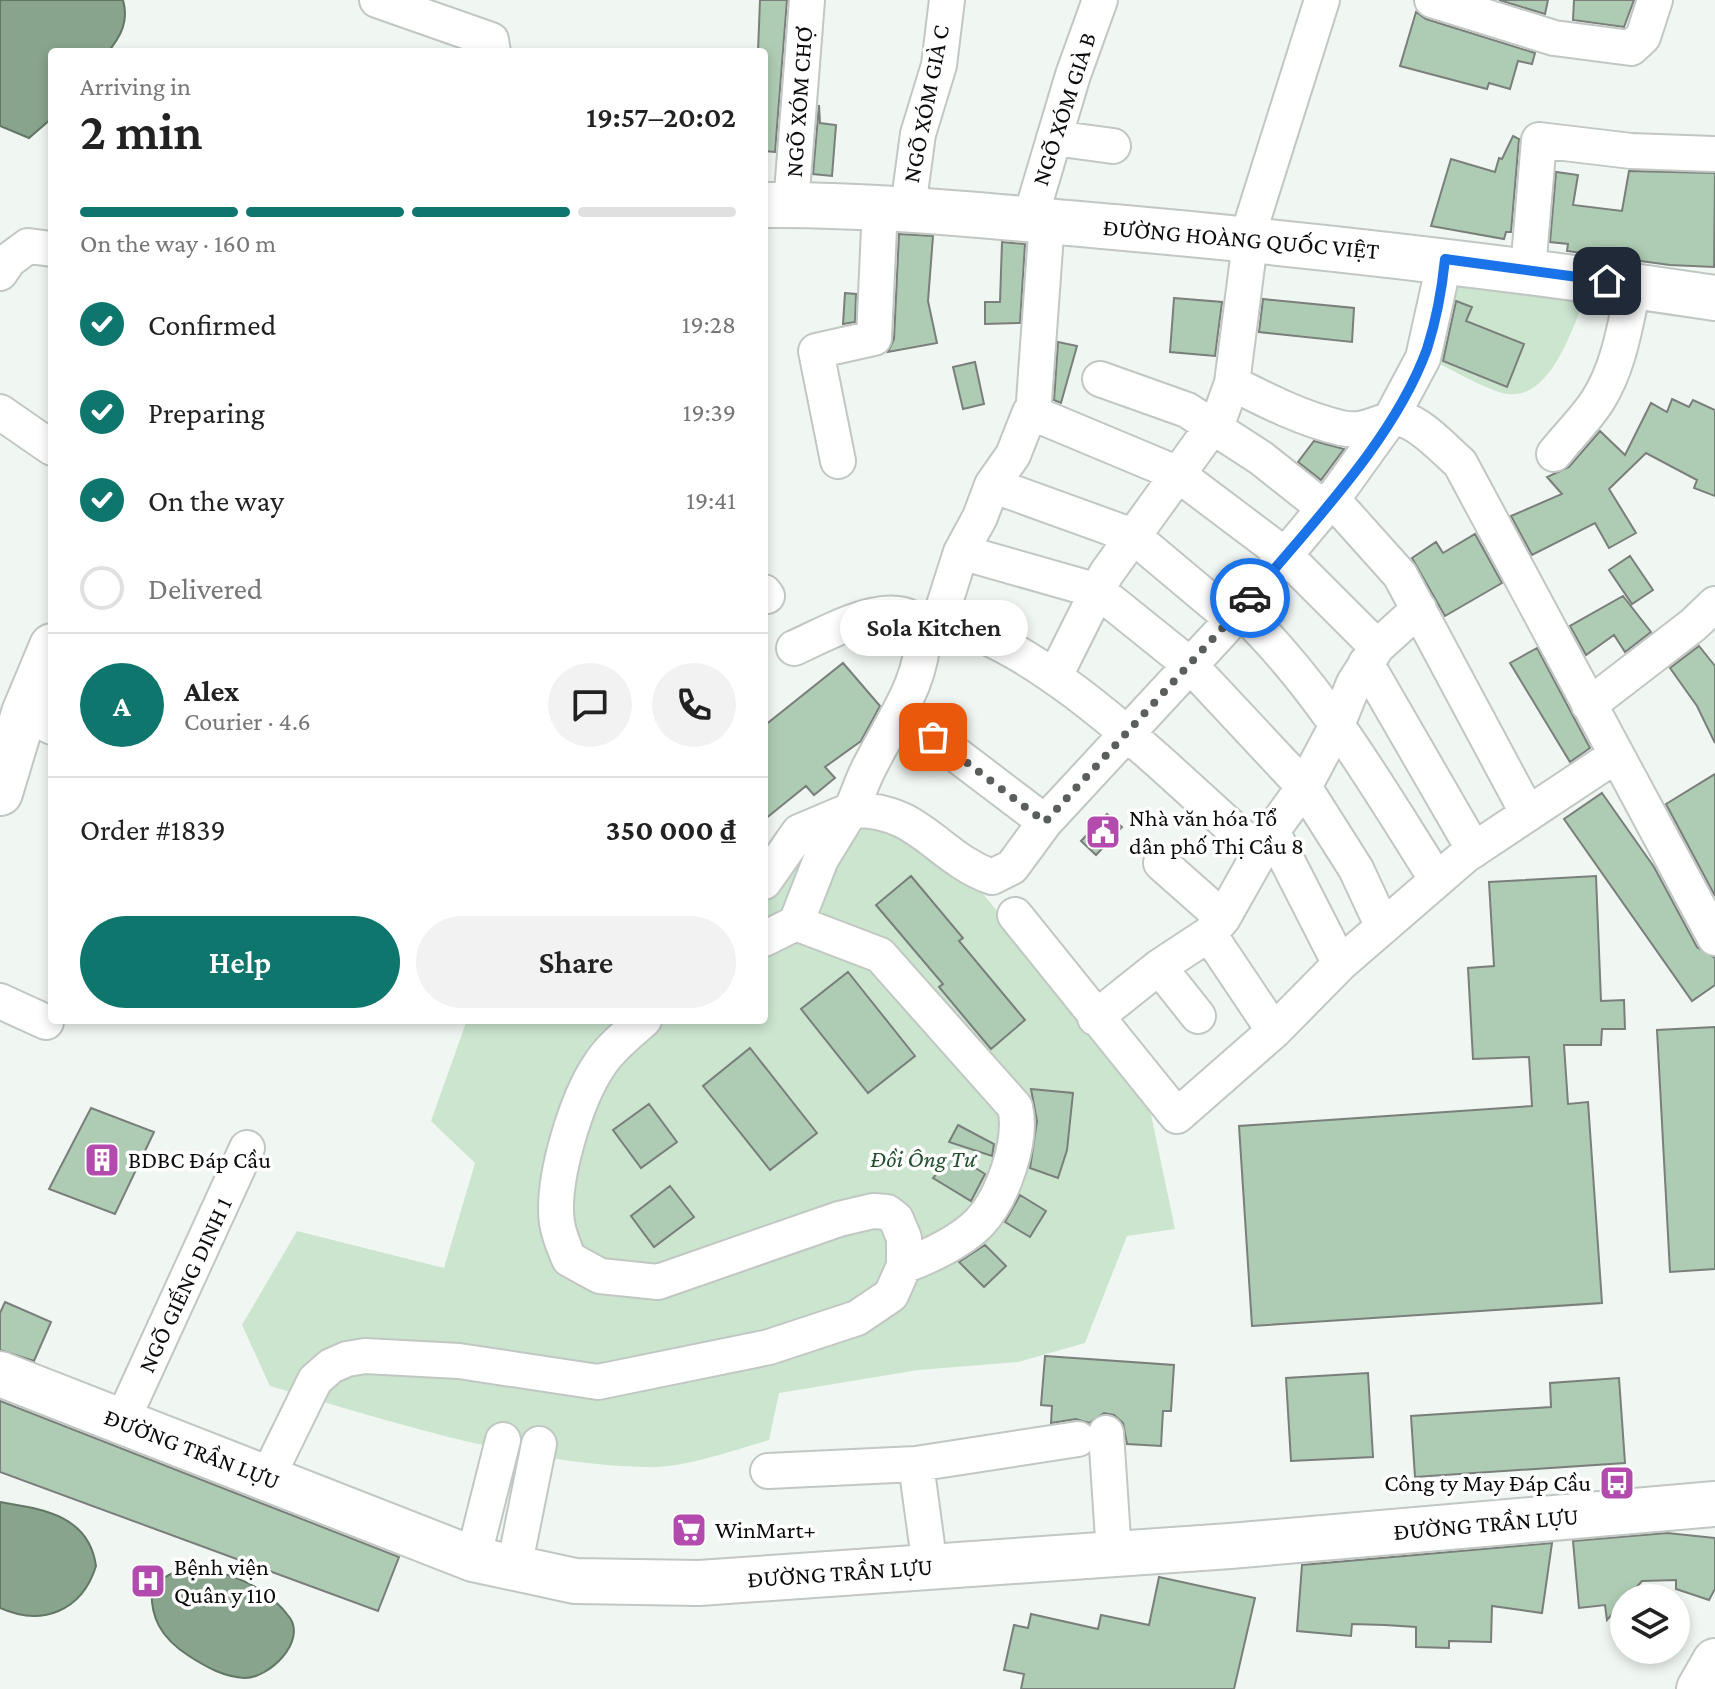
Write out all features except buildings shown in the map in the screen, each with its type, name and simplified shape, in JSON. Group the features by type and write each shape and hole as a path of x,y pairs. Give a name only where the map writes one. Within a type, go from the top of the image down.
{"main road":[{"name":"ĐƯỜNG HOÀNG QUỐC VIỆT","path":"777,205 894,207 1250,239 1445,259 1715,298"},
{"path":"0,793 38,720 48,667"},
{"name":"ĐƯỜNG TRẦN LỰU","path":"0,1374 494,1564 575,1581 699,1583 1114,1554 1715,1504"},
{"path":"1699,1689 1715,1661"}],"street":[{"path":"377,0 430,9 491,40 492,48"},
{"name":"NGÕ XÓM CHỢ","path":"777,205 807,0"},
{"name":"NGÕ XÓM GIÀ C","path":"838,461 816,351 874,338 894,207 939,65 947,0"},
{"name":"NGÕ XÓM GIÀ B","path":"1034,401 1038,220 1054,138 1100,0"},
{"path":"1055,676 1098,591 1176,473 1220,416 1232,383 1250,239 1322,0"},
{"path":"1432,0 1554,38 1631,48 1643,37 1655,0"},
{"path":"1054,138 1113,146"},
{"path":"1528,270 1539,140 1631,151 1713,154"},
{"path":"0,273 9,260 28,246 48,248"},
{"path":"768,876 799,832 851,810 871,810 904,820 929,834 976,871 992,877 1012,867 1045,822 1236,614 1328,504 1391,418 1428,346 1445,259"},
{"path":"1554,454 1598,400 1610,376 1622,344 1634,285"},
{"path":"1100,379 1187,410 1261,458 1328,504 1400,575 1528,814"},
{"path":"1232,383 1295,413 1343,429 1371,429 1391,418 1417,427 1460,463 1715,937"},
{"path":"0,412 48,445"},
{"path":"1340,964 1266,841 1125,736 1055,676 961,625 939,621 961,552 980,517 992,485 1013,455 1030,412 1176,473 1285,555 1372,655 1474,850"},
{"path":"992,485 1133,536 1282,650 1337,725 1437,880"},
{"path":"961,552 1098,591 1190,665 1304,787 1356,869 1383,927"},
{"path":"1589,705 1693,625 1715,604"},
{"path":"1095,1018 1216,926 1266,841 1304,787 1337,725 1354,683 1372,655 1419,609"},
{"path":"768,937 796,923 821,859 851,810 871,764 909,695 921,656 923,630 916,619 904,615 874,615 794,648"},
{"path":"933,737 1045,822"},
{"path":"1015,915 1177,1116 1274,1031 1340,964 1437,880 1474,850 1615,756"},
{"path":"1161,863 1216,926 1274,1031"},
{"path":"796,923 880,955 1004,1091 1015,1107 1019,1123 1017,1144 1008,1170 979,1223 935,1254 904,1266"},
{"path":"1159,967 1198,1016"},
{"path":"0,1001 46,1022"},
{"path":"267,1478 315,1380 331,1366 347,1359 365,1356 459,1361 575,1381 619,1379 769,1347 832,1328 857,1318 891,1295 904,1266 903,1228 887,1212 873,1211 839,1219 658,1282 600,1276 569,1259 561,1240 556,1198 582,1102 602,1061 640,1024"},
{"name":"NGÕ GIẾNG DINH 1","path":"122,1421 247,1148"},
{"path":"768,1471 916,1464 1092,1436 1114,1554"},
{"path":"494,1564 503,1440"},
{"path":"494,1564 539,1444"},
{"path":"916,1464 930,1567"}],"green space":[{"path":"1451,276 1586,296 1566,345 1545,378 1532,389 1517,394 1499,392 1432,360"},
{"name":"Đồi Ông Tư","path":"845,826 899,833 980,890 1053,980 1150,1110 1175,1229 1127,1236 1085,1343 1018,1362 918,1370 779,1393 769,1440 707,1458 659,1467 596,1464 502,1449 408,1426 270,1386 242,1325 297,1231 444,1268 475,1163 431,1121 466,1024 768,1024 768,862"}],"shaded area":[{"path":"0,0 123,0 123,28 111,48 48,48 48,121 29,138 0,126"},
{"path":"0,1502 47,1512 74,1525 84,1535 92,1549 96,1566 90,1582 71,1604 45,1615 31,1616 0,1608"},
{"path":"188,1565 244,1581 280,1606 294,1627 293,1638 289,1648 274,1665 254,1676 230,1676 189,1656 164,1634 155,1617 152,1584"}],"way so far":[{"path":"933,737 1045,822 1250,598"}],"place":[{"name":"Sola Kitchen","path":"933,737"},
{"name":"Nhà văn hóa Tổ dân phố Thị Cầu 8","path":"1103,832"},
{"name":"BDBC Đáp Cầu","path":"102,1160"},
{"name":"Công ty May Đáp Cầu","path":"1617,1483"},
{"name":"WinMart+","path":"689,1530"},
{"name":"Bệnh viện Quân y 110","path":"148,1581"}],"route":[{"path":"1250,598 1337,493 1391,418 1428,346 1445,259 1607,281"}]}
